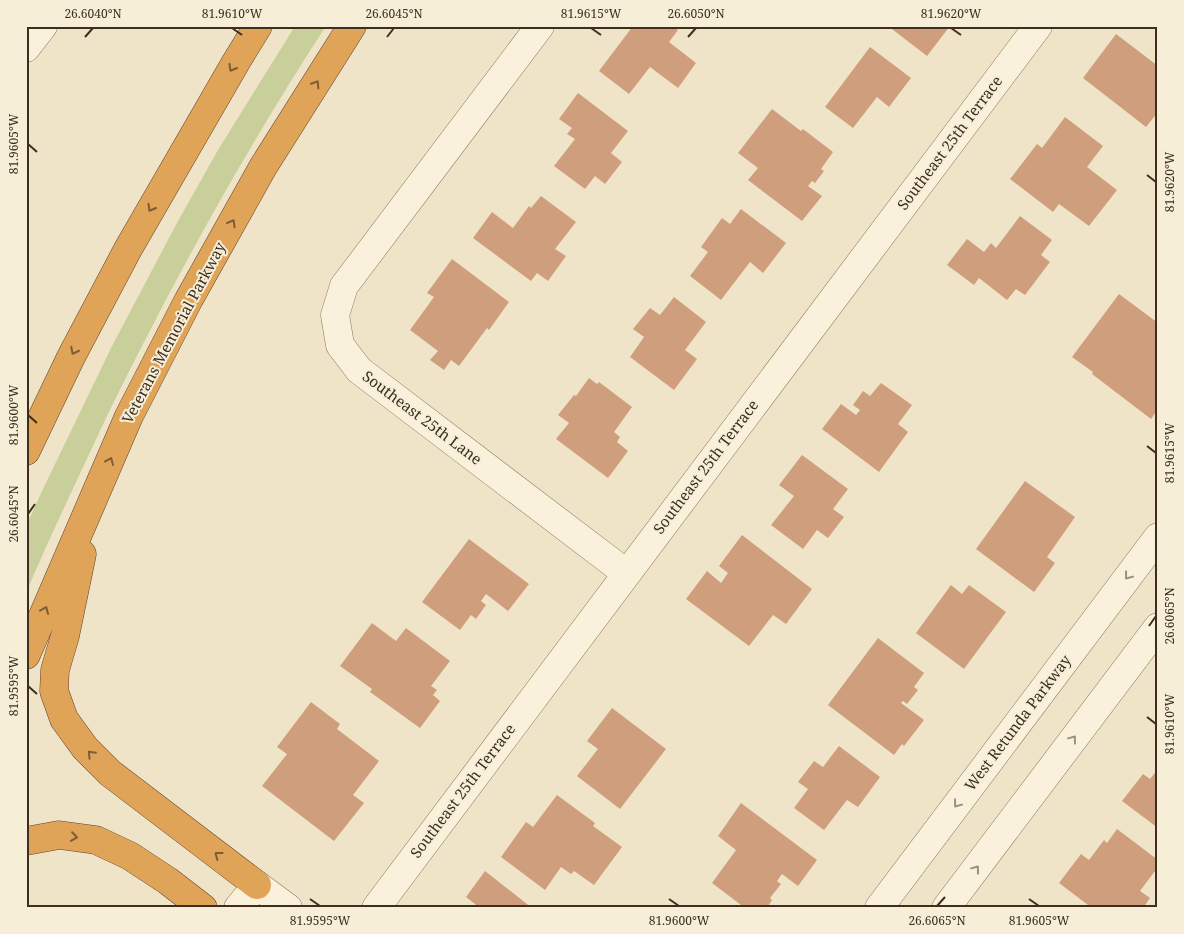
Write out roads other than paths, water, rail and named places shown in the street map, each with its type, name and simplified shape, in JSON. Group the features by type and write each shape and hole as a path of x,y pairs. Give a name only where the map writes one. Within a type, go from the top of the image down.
{"highway":[{"path":"26,451 71,356 128,249 258,26"},
{"name":"Veterans Memorial Parkway","path":"26,655 129,416 188,302 264,167 352,26"},
{"path":"95,494 65,636 55,670 54,691 64,719 85,748 110,773 257,885"},
{"path":"26,841 59,835 96,840 130,856 168,881 203,908"}],"street":[{"path":"26,48 43,26"},
{"name":"Southeast 25th Lane","path":"540,26 344,286 335,315 340,345 359,370 626,573"},
{"name":"Southeast 25th Terrace","path":"376,908 1038,26"},
{"name":"West Retunda Parkway","path":"879,908 1158,537"},
{"path":"946,908 1158,627"},
{"path":"238,908 257,885 288,908"}]}
